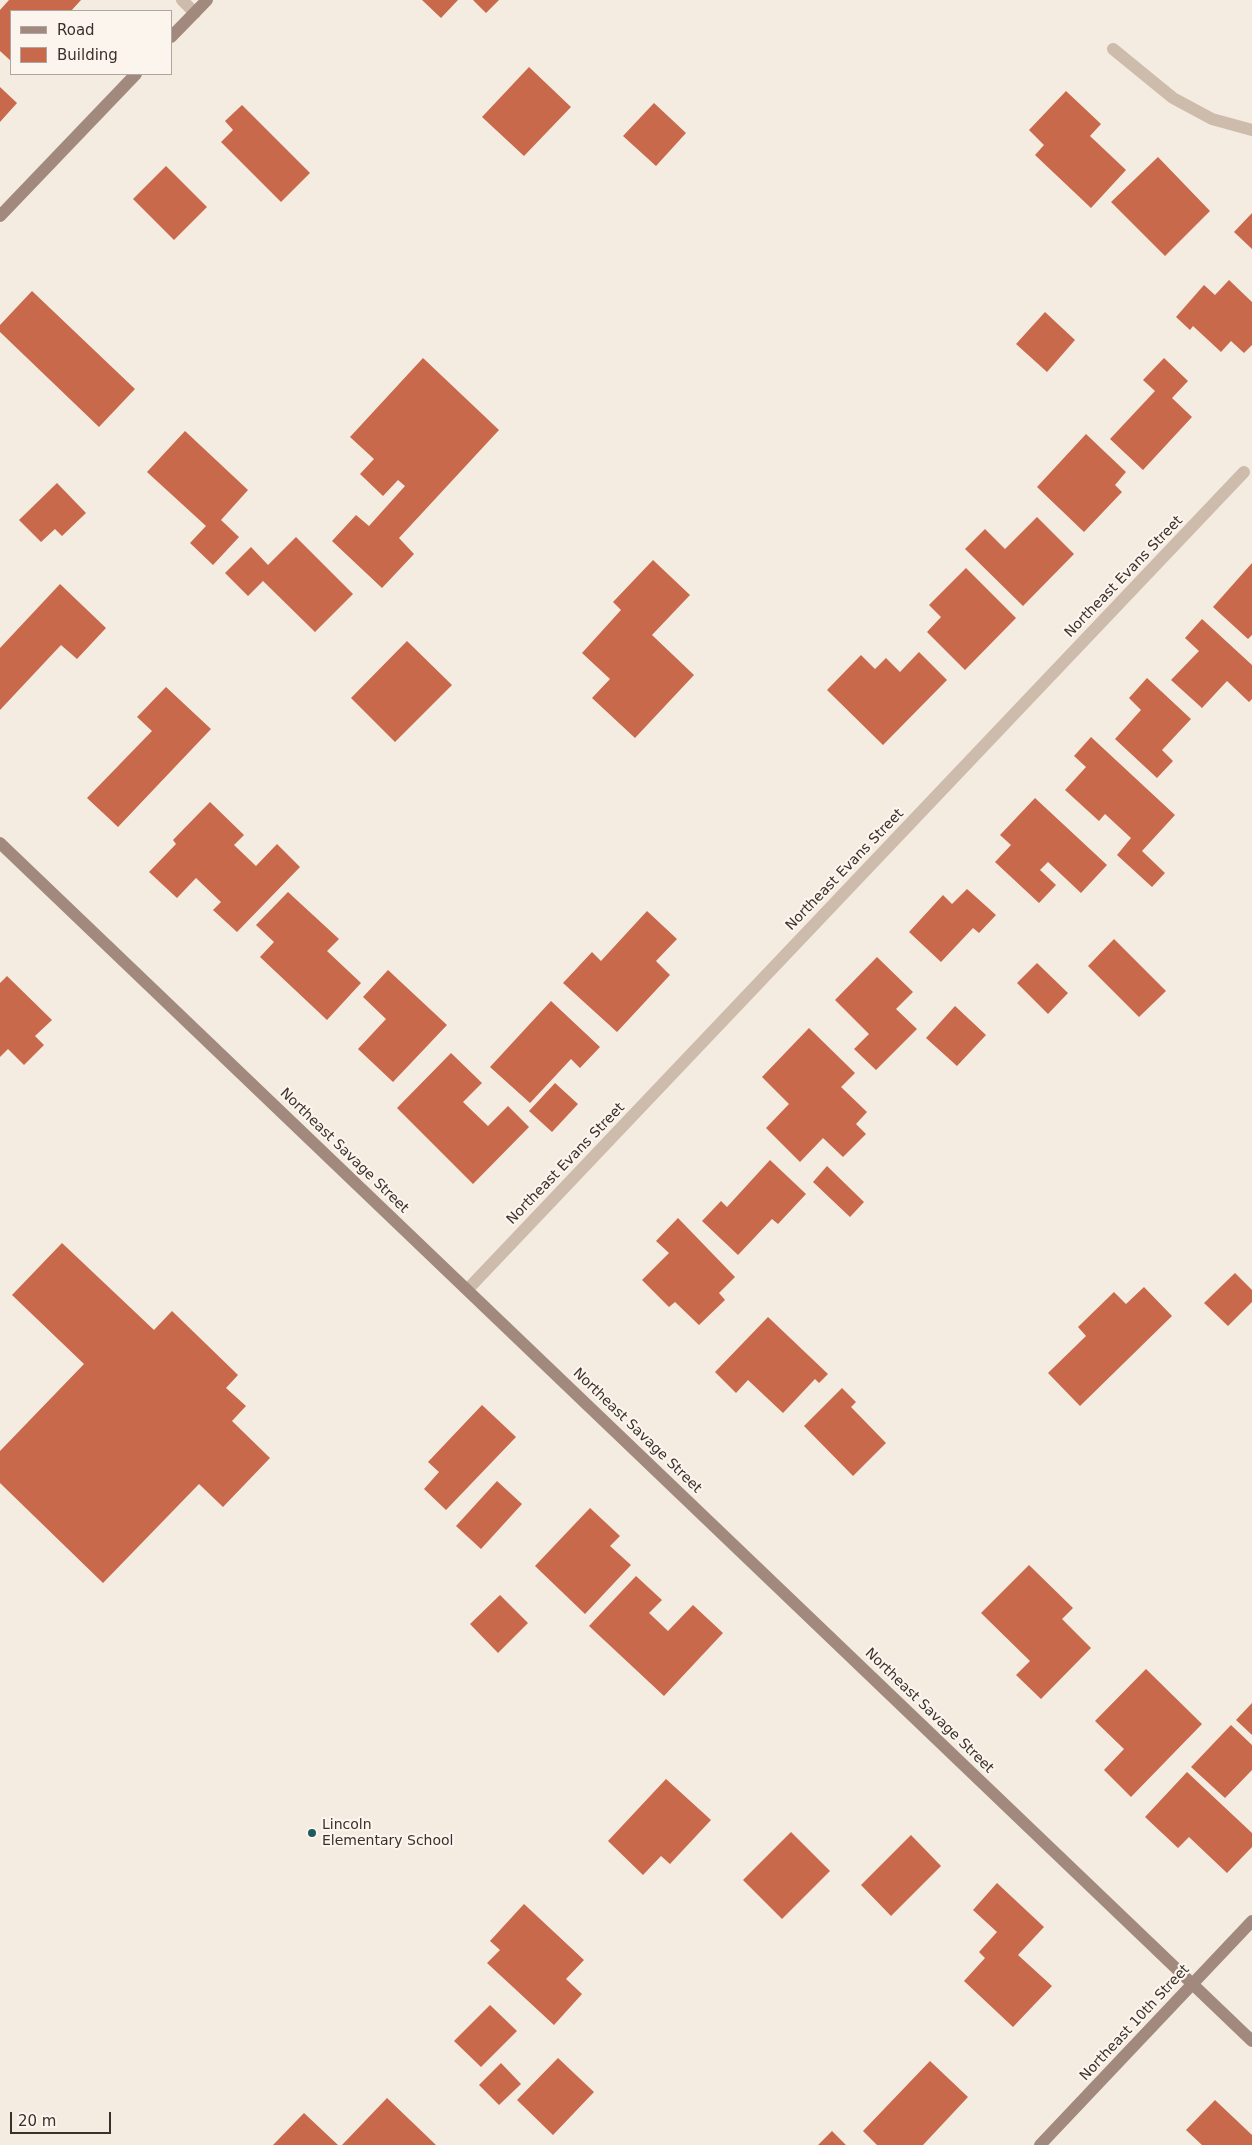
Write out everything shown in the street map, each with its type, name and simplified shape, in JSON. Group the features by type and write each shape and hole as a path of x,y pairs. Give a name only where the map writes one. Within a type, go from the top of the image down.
{"street":[{"path":"182,0 195,13"},
{"path":"172,37 207,0"},
{"path":"1113,49 1173,98 1212,119 1252,130"},
{"path":"0,216 135,75"},
{"name":"Northeast Evans Street","path":"468,1289 1244,472"},
{"name":"Northeast Savage Street","path":"0,843 1252,2041"},
{"name":"Northeast 10th Street","path":"1040,2145 1252,1921"}],"building":[{"path":"9,0 81,0 72,10 10,10 10,60 0,51 0,10"},
{"path":"422,0 458,0 441,18"},
{"path":"473,0 499,0 486,13"},
{"path":"529,67 571,107 524,156 482,117"},
{"path":"0,87 17,103 0,122"},
{"path":"1066,91 1101,124 1090,136 1126,170 1091,208 1035,155 1044,145 1029,130"},
{"path":"654,103 686,133 656,166 623,136"},
{"path":"242,105 310,173 281,202 221,142 233,130 225,121"},
{"path":"1158,157 1210,211 1165,256 1111,202"},
{"path":"166,166 207,207 174,240 133,199"},
{"path":"1252,213 1252,249 1234,232"},
{"path":"1229,280 1252,302 1252,345 1244,353 1231,341 1221,352 1193,326 1190,330 1176,317 1204,285 1215,295"},
{"path":"32,291 135,389 99,427 0,332 0,325"},
{"path":"1045,312 1075,340 1047,372 1016,344"},
{"path":"423,358 499,430 399,538 414,554 382,588 332,541 356,515 369,526 405,486 398,480 383,496 360,474 374,459 350,437"},
{"path":"1164,358 1188,381 1172,398 1192,417 1143,470 1110,439 1155,391 1143,380"},
{"path":"185,431 248,490 221,520 239,537 213,565 190,543 206,526 147,472"},
{"path":"1086,434 1126,472 1115,485 1122,492 1084,532 1037,487"},
{"path":"57,483 86,513 62,536 55,529 41,542 19,520"},
{"path":"1037,517 1074,554 1023,606 965,549 985,529 1005,549"},
{"path":"296,537 353,594 315,632 263,581 248,596 225,573 251,547 268,565"},
{"path":"653,560 690,595 652,635 694,675 635,738 592,698 610,679 582,653 621,610 613,602"},
{"path":"1252,563 1252,635 1248,639 1213,607"},
{"path":"966,568 1016,618 965,670 927,632 941,617 929,605"},
{"path":"60,584 106,628 77,659 61,645 0,710 0,648"},
{"path":"1202,619 1252,665 1252,699 1249,702 1227,681 1202,708 1171,680 1199,651 1185,638"},
{"path":"407,641 452,685 395,742 351,698"},
{"path":"919,652 947,680 883,745 827,690 861,655 875,669 886,658 900,672"},
{"path":"1147,678 1191,719 1162,750 1173,761 1157,778 1115,739 1141,710 1129,698"},
{"path":"166,687 211,729 118,827 87,798 152,731 137,717"},
{"path":"1091,737 1175,815 1142,851 1165,873 1152,887 1117,855 1131,838 1105,814 1099,821 1065,790 1086,767 1074,756"},
{"path":"1035,798 1107,865 1081,893 1048,862 1040,870 1056,885 1039,903 995,862 1011,845 1000,835"},
{"path":"210,802 244,835 234,845 256,866 277,844 300,867 237,932 213,910 221,902 196,878 177,898 149,872 176,844 173,840"},
{"path":"967,889 996,915 979,933 973,928 941,962 909,932 943,895 952,904"},
{"path":"288,892 339,939 327,951 361,983 327,1020 260,957 274,942 256,925"},
{"path":"647,911 677,939 656,961 670,975 617,1032 563,983 592,952 601,961"},
{"path":"1114,939 1166,991 1139,1017 1088,966"},
{"path":"877,957 913,992 896,1009 917,1029 876,1070 854,1049 869,1034 835,1000"},
{"path":"1037,963 1068,993 1048,1014 1017,983"},
{"path":"388,970 447,1025 393,1082 358,1049 386,1019 363,997"},
{"path":"7,976 52,1020 35,1036 44,1045 24,1065 8,1049 0,1057 0,983"},
{"path":"551,1001 600,1047 580,1068 571,1059 530,1103 490,1067"},
{"path":"955,1006 986,1035 957,1066 926,1038"},
{"path":"809,1028 855,1073 841,1087 867,1112 856,1124 866,1134 843,1157 823,1138 800,1162 766,1128 789,1104 762,1077"},
{"path":"451,1053 482,1083 463,1102 488,1126 508,1106 529,1127 473,1184 397,1108"},
{"path":"555,1083 578,1104 552,1132 529,1111"},
{"path":"770,1160 806,1194 778,1224 772,1219 738,1255 702,1221 721,1201 727,1207"},
{"path":"827,1166 864,1202 850,1217 813,1182"},
{"path":"678,1218 735,1277 719,1293 725,1300 699,1325 675,1302 669,1307 642,1280 669,1253 656,1241"},
{"path":"62,1243 154,1330 172,1311 238,1375 226,1388 246,1406 232,1421 270,1458 223,1507 199,1484 103,1583 0,1483 0,1451 84,1364 12,1295"},
{"path":"1235,1273 1252,1290 1252,1302 1228,1326 1204,1303"},
{"path":"1144,1287 1172,1316 1080,1406 1048,1373 1086,1336 1078,1327 1114,1292 1126,1304"},
{"path":"768,1317 828,1374 819,1383 815,1379 783,1413 748,1380 736,1393 715,1372"},
{"path":"842,1388 856,1402 851,1407 886,1443 853,1476 804,1426"},
{"path":"482,1405 516,1437 446,1510 424,1489 439,1472 428,1462"},
{"path":"497,1481 522,1504 481,1549 456,1526"},
{"path":"590,1508 620,1536 610,1546 631,1565 585,1614 535,1566"},
{"path":"1029,1565 1073,1608 1062,1619 1091,1648 1041,1699 1016,1675 1030,1661 981,1613"},
{"path":"636,1576 662,1600 649,1613 668,1631 693,1605 723,1633 664,1696 589,1626"},
{"path":"500,1595 528,1623 498,1653 470,1624"},
{"path":"1146,1669 1202,1724 1131,1797 1104,1770 1124,1749 1095,1721"},
{"path":"1252,1703 1252,1735 1236,1720"},
{"path":"1231,1725 1252,1745 1252,1770 1225,1798 1191,1767"},
{"path":"1187,1772 1252,1833 1252,1847 1227,1873 1189,1837 1178,1848 1145,1817"},
{"path":"666,1779 711,1820 670,1864 661,1856 643,1875 608,1841"},
{"path":"791,1832 830,1871 782,1919 743,1880"},
{"path":"911,1835 941,1866 891,1916 861,1885"},
{"path":"997,1883 1044,1927 1018,1955 1052,1986 1013,2027 964,1981 985,1958 979,1952 997,1932 973,1910"},
{"path":"524,1904 584,1960 566,1979 582,1994 554,2025 487,1963 500,1950 490,1941"},
{"path":"490,2005 517,2031 481,2067 454,2041"},
{"path":"558,2058 594,2092 553,2135 517,2100"},
{"path":"930,2061 968,2097 923,2145 877,2145 863,2131"},
{"path":"501,2063 521,2084 499,2105 479,2085"},
{"path":"387,2098 436,2145 342,2145"},
{"path":"1215,2100 1252,2135 1252,2145 1202,2145 1186,2130"},
{"path":"304,2113 338,2145 273,2145"},
{"path":"832,2131 846,2145 818,2145"}],"place":[{"name":"Lincoln Elementary School","path":"312,1833"}]}
